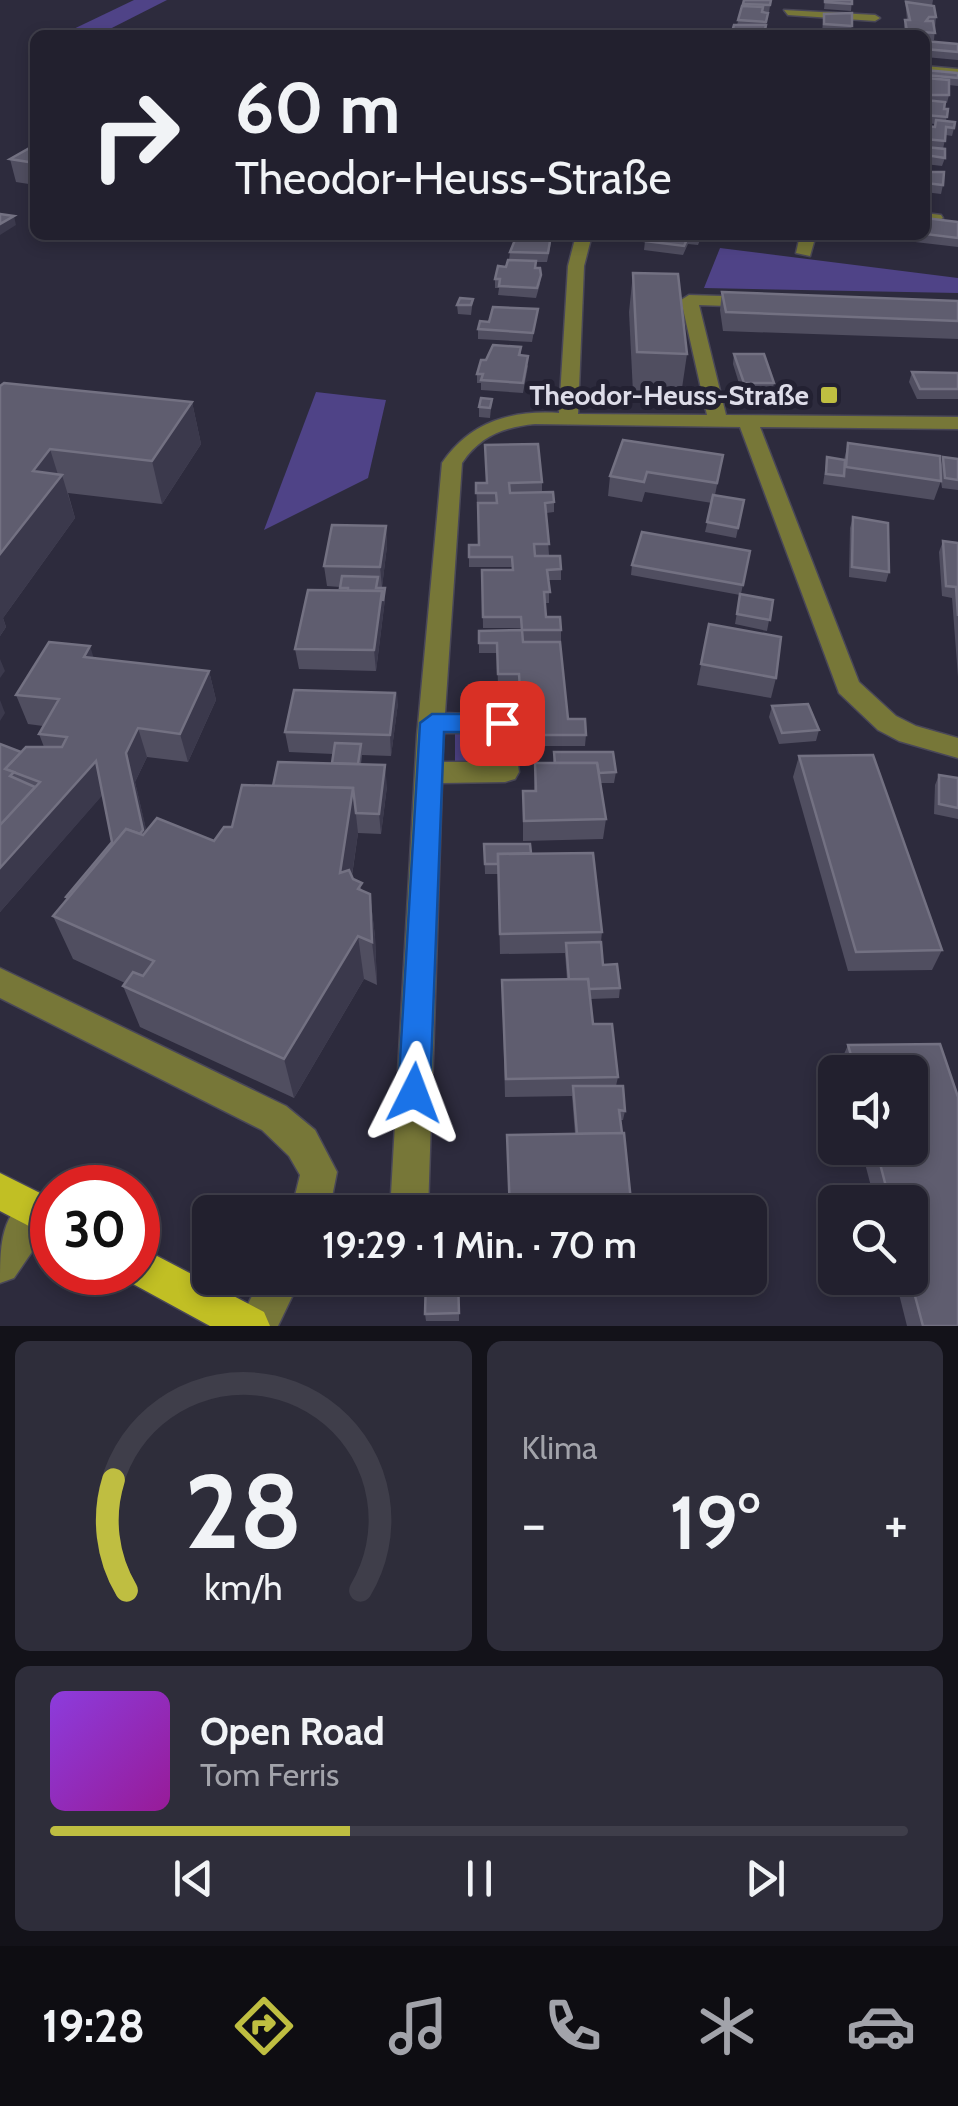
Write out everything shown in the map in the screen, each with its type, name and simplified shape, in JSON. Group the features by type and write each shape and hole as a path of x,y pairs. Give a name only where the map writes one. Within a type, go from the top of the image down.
{"main road":[{"path":"0,1191 30,1208"},
{"path":"160,1277 254,1326"}],"street":[{"path":"874,30 876,0"},
{"path":"788,11 875,18"},
{"path":"930,69 958,72"},
{"path":"568,420 576,266 583,240"},
{"path":"804,253 807,240"},
{"path":"718,422 689,300 766,302"},
{"path":"410,1195 428,773 452,463 471,440 507,421 537,416 568,420 958,424"},
{"path":"748,422 848,687 887,723 908,734 958,748"},
{"path":"428,773 505,772 502,723 432,723"},
{"path":"0,982 274,1118 302,1143 319,1172 314,1195"},
{"path":"0,1264 30,1232"},
{"path":"254,1326 272,1295"}],"shaded area":[{"path":"134,0 167,0 108,30 71,30"},
{"path":"720,248 958,278 958,293 704,288"},
{"path":"316,392 386,400 368,478 264,530"},
{"path":"455,733 492,733 493,762 455,762"}],"building":[{"path":"744,0 771,0 770,5 743,4"},
{"path":"852,0 852,4 825,2"},
{"path":"906,2 934,6 936,17 926,21 933,21 935,33 907,30 905,20 910,20"},
{"path":"742,6 763,7 762,12 768,13 766,22 738,20"},
{"path":"852,13 852,26 824,24 824,14"},
{"path":"734,25 766,25 765,30 732,30"},
{"path":"930,41 958,44 958,52 930,49"},
{"path":"930,70 958,73 958,78 930,75"},
{"path":"930,78 949,80 949,95 930,95"},
{"path":"930,100 945,102 947,117 930,115"},
{"path":"936,120 955,122 954,128 946,127 945,141 930,140 930,126 935,127"},
{"path":"30,148 30,162 10,159"},
{"path":"930,148 945,149 945,158 930,156"},
{"path":"930,172 944,172 943,185 930,184"},
{"path":"0,214 14,216 0,224"},
{"path":"930,219 958,222 958,238 930,235"},
{"path":"515,240 550,240 548,253 510,252"},
{"path":"646,240 687,240 684,246"},
{"path":"508,260 536,261 535,268 540,268 541,275 537,288 499,286 500,279 495,279 498,266 506,267"},
{"path":"633,273 678,274 687,354 637,352"},
{"path":"722,292 958,301 958,321 726,312"},
{"path":"460,298 473,299 471,305 457,305"},
{"path":"493,307 538,309 533,333 478,329 480,321 489,322"},
{"path":"493,345 521,347 519,355 528,356 523,383 481,380 483,374 477,374 481,360 486,360"},
{"path":"734,354 764,354 774,383 744,383"},
{"path":"912,372 958,373 958,389 920,389"},
{"path":"4,383 192,402 152,461 50,449 33,471 62,475 0,554 0,386"},
{"path":"481,398 492,399 490,408 479,407"},
{"path":"623,440 723,455 717,483 647,472 644,482 610,476"},
{"path":"848,443 940,456 941,481 846,467"},
{"path":"538,444 542,482 509,483 510,493 553,492 554,502 545,503 549,544 534,544 535,556 560,556 561,569 547,570 550,592 544,592 546,617 560,617 561,630 522,630 521,617 483,617 482,570 513,570 512,557 469,557 469,545 479,545 478,503 497,503 496,493 476,493 476,483 487,483 485,445"},
{"path":"827,457 845,460 844,476 826,474"},
{"path":"943,457 958,459 958,480 945,478"},
{"path":"713,495 744,500 738,528 707,522"},
{"path":"853,517 888,523 889,572 852,567"},
{"path":"332,525 386,526 380,567 324,566"},
{"path":"642,532 750,551 743,585 632,565"},
{"path":"943,541 958,543 958,616 956,587 946,586"},
{"path":"342,576 378,577 376,588 385,588 383,601 382,591 340,588"},
{"path":"308,590 382,591 374,650 295,649"},
{"path":"740,594 773,600 770,620 737,614"},
{"path":"709,624 781,637 776,678 701,664"},
{"path":"522,630 523,642 560,642 568,719 585,719 586,735 540,735 538,720 522,720 519,674 498,674 497,643 479,643 479,631"},
{"path":"49,642 90,646 84,657 209,671 180,734 138,728 126,753 143,830 140,834 126,829 69,898 66,897 112,842 96,761 0,868 0,825 40,782 5,769 26,747 62,747 67,737 39,734 59,699 16,695"},
{"path":"294,690 395,693 390,735 285,732"},
{"path":"808,704 819,730 782,733 772,706"},
{"path":"335,743 361,744 358,764 332,763"},
{"path":"0,744 21,752 5,769 14,772 10,776 35,787 0,825"},
{"path":"554,752 613,752 616,772 599,773 597,763 555,763"},
{"path":"873,755 942,950 856,952 799,756"},
{"path":"278,762 385,765 379,814 356,813 353,788 273,786"},
{"path":"535,763 597,763 606,819 524,821 523,791 536,791"},
{"path":"939,775 958,778 958,808 939,804"},
{"path":"242,785 353,788 340,873 349,870 353,879 362,883 358,889 370,894 372,942 358,936 284,1059 123,986 133,972 143,976 154,961 53,916 126,829 143,835 157,818 214,841 224,827 232,827"},
{"path":"484,844 530,844 531,853 498,854 498,864 485,864"},
{"path":"593,853 602,932 500,934 498,854"},
{"path":"601,942 603,965 617,964 620,988 589,989 588,979 569,980 566,943"},
{"path":"588,979 593,1024 612,1024 618,1077 506,1079 502,980"},
{"path":"940,1044 958,1097 958,1326 923,1326 915,1295 928,1295 928,1185 886,1185 880,1165 928,1165 928,1055 851,1055 848,1045"},
{"path":"573,1086 623,1086 625,1111 619,1110 622,1133 577,1134"},
{"path":"624,1133 630,1195 509,1195 507,1135"},
{"path":"426,1295 458,1295 459,1313 425,1314"}],"place":[{"name":"Theodor-Heuss-Straße","path":"829,395"}],"route":[{"path":"414,1093 432,723 502,723"}]}
